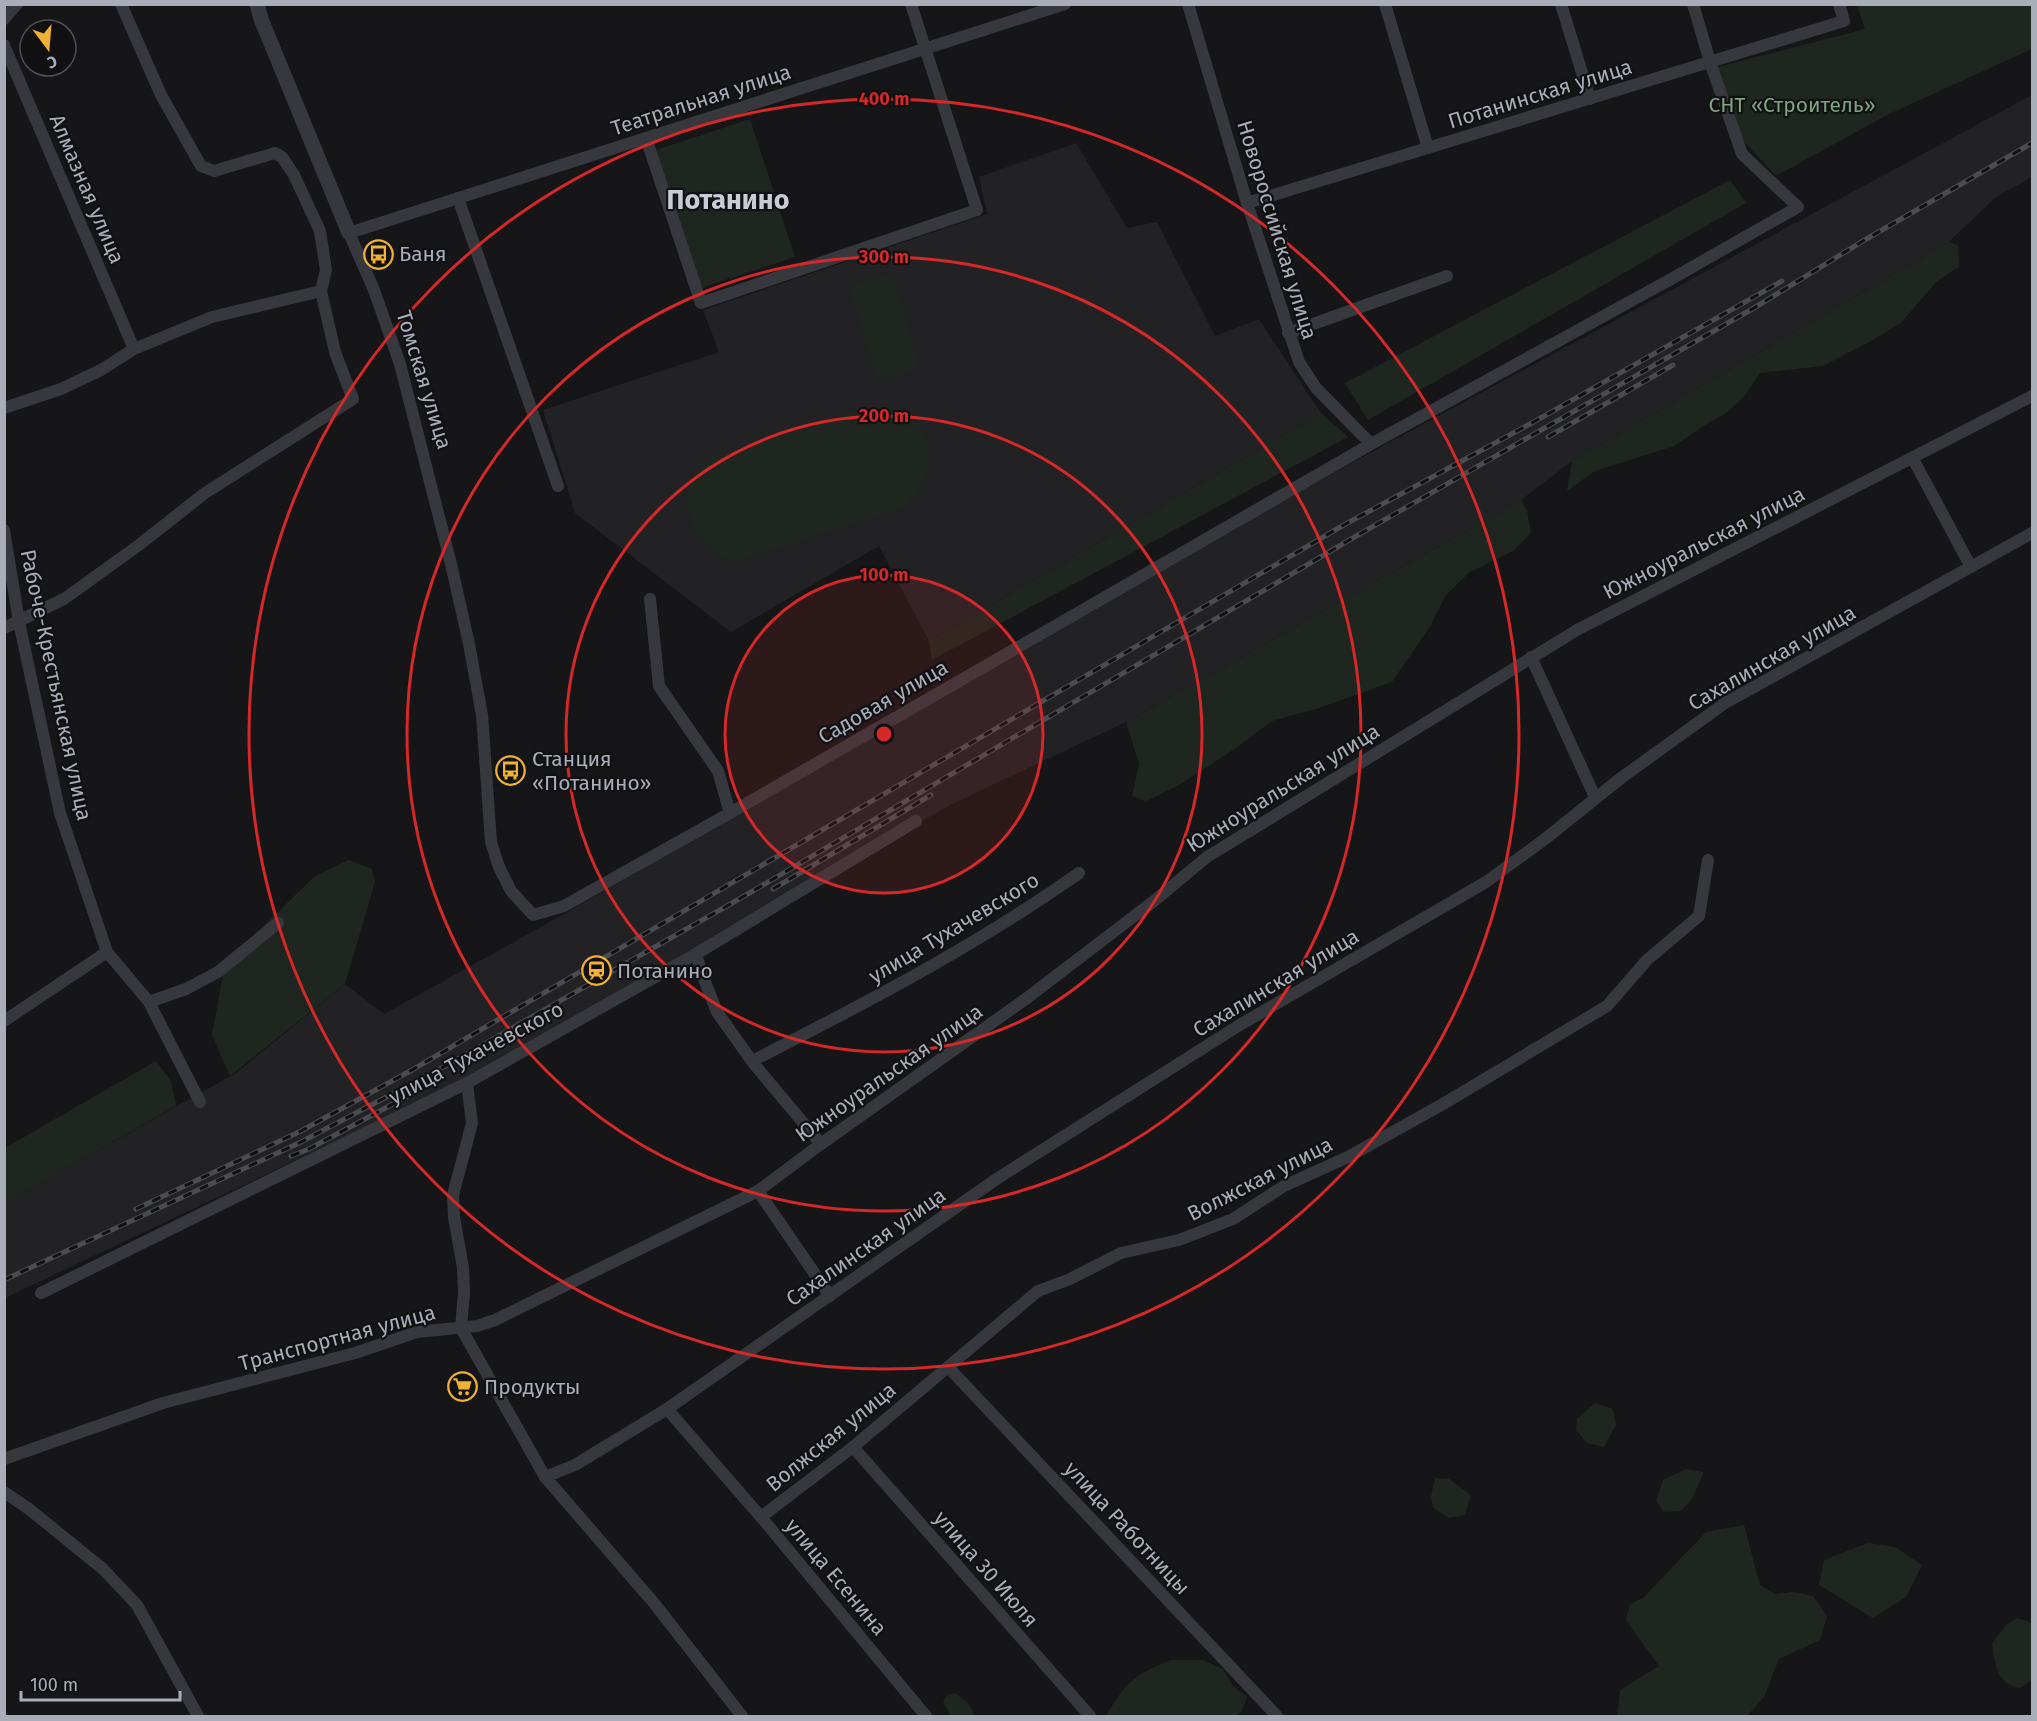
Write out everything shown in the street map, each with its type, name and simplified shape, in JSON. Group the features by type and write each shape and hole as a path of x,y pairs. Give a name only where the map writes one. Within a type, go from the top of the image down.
{"street":[{"path":"4,19 17,4"},
{"path":"4,628 64,599 139,545 205,493 353,399 335,352 321,291 326,270 320,231 294,175 282,157 275,153 214,171 201,166 161,95 121,4"},
{"name":"Томская улица","path":"257,4 264,28 374,290 400,364 429,473 469,644 482,715 488,786"},
{"path":"645,138 701,303 977,210 911,4"},
{"name":"Театральная улица","path":"349,233 1065,4"},
{"name":"Новороссийская улица","path":"1188,4 1247,203 1299,362 1316,388 1371,444"},
{"path":"1385,4 1428,148"},
{"path":"1561,4 1590,99"},
{"path":"1693,4 1710,62"},
{"name":"Потанинская улица","path":"1247,203 1844,21 1839,4"},
{"name":"Алмазная улица","path":"4,45 134,349"},
{"name":"Садовая улица","path":"488,786 491,842 499,867 511,891 533,915 550,912 564,906 1371,444 1798,207 1742,154 1710,62"},
{"path":"458,198 558,486"},
{"path":"1288,333 1447,276"},
{"path":"4,408 61,389 101,370 134,349 212,317 321,291"},
{"name":"Южноуральская улица","path":"461,1328 495,1320 758,1191 1027,998 1154,901 1207,857 1577,630 2032,396"},
{"path":"1913,459 1971,567"},
{"name":"Рабоче-Крестьянская улица","path":"4,530 19,622 60,813 107,952 149,1002 200,1102"},
{"name":"Сахалинская улица","path":"545,1477 575,1465 667,1409 1028,1159 1239,1026 1486,882 1595,797 1725,703 2032,533"},
{"path":"650,599 659,686 718,771 730,813"},
{"path":"1531,657 1595,797"},
{"name":"улица Тухачевского","path":"41,1293 467,1083 696,954 916,821"},
{"name":"Волжская улица","path":"761,1517 853,1447 1038,1291 1070,1279 1121,1253 1179,1240 1233,1219 1284,1186 1348,1157 1443,1104 1607,1006 1647,960 1699,916 1708,860"},
{"name":"улица Тухачевского","path":"752,1061 882,994 999,927 1079,873"},
{"path":"149,1002 186,989 218,972 278,923"},
{"path":"4,1021 107,952"},
{"path":"696,954 717,1011 752,1061 821,1144"},
{"path":"461,1328 463,1268 454,1217 453,1196 472,1124 467,1083"},
{"path":"758,1191 830,1296"},
{"name":"Транспортная улица","path":"4,1459 163,1403 355,1353 417,1332 461,1328 545,1477 654,1603 742,1716"},
{"name":"улица Работницы","path":"948,1366 1277,1716"},
{"name":"улица Есенина","path":"667,1409 761,1517 926,1716"},
{"name":"улица 30 Июля","path":"853,1447 1090,1716"},
{"path":"4,1492 103,1569 137,1605 198,1716"}],"shaded area":[{"path":"2032,95 2032,177 1996,197 1949,242 1572,461 1521,500 1126,722 952,804 421,1101 5,1298 4,1203 236,1073 345,984 384,1014 568,912 1209,540"},
{"path":"1076,143 1127,228 1157,222 1215,336 1259,319 1321,413 929,641 879,546 731,632 575,513 543,410 719,352 703,310 987,214 979,177"}],"green space":[{"name":"СНТ «Строитель»","path":"1857,5 2032,5 2032,49 1887,115 1776,176 1740,137 1718,67 1865,29"},
{"path":"750,119 795,257 701,288 656,150"},
{"path":"1730,180 1746,203 1368,420 1345,383"},
{"path":"1949,242 1958,245 1959,267 1937,281 1901,323 1823,366 1760,373 1744,397 1726,413 1674,446 1595,471 1567,491 1572,461"},
{"path":"887,274 894,277 919,363 914,371 883,379 876,376 850,290 854,284"},
{"path":"886,405 905,413 915,421 925,437 930,455 928,473 922,486 899,510 743,559 725,558 713,552 703,543 691,520 688,494 697,469 711,457 867,408"},
{"path":"1321,413 1348,437 932,660 929,641"},
{"path":"1521,500 1527,511 1531,533 1513,551 1470,572 1446,595 1429,628 1392,682 1319,708 1272,721 1181,784 1147,801 1132,796 1139,764 1126,722"},
{"path":"349,860 372,869 375,882 345,984 230,1076 212,1035 225,963 315,876"},
{"path":"156,1061 171,1081 176,1106 5,1203 5,1148"},
{"path":"1595,1403 1613,1409 1616,1425 1604,1447 1587,1443 1576,1430 1577,1419"},
{"path":"1686,1469 1704,1472 1692,1499 1681,1511 1664,1512 1656,1501 1663,1480"},
{"path":"1435,1478 1449,1479 1471,1495 1465,1515 1449,1518 1433,1508 1431,1496"},
{"path":"1744,1525 1760,1585 1775,1594 1793,1592 1813,1596 1827,1616 1820,1640 1779,1659 1764,1697 1747,1716 1617,1716 1620,1690 1659,1666 1626,1620 1630,1604 1643,1598 1706,1532"},
{"path":"1868,1543 1895,1547 1922,1565 1906,1597 1873,1618 1819,1585 1824,1560"},
{"path":"2017,1618 2032,1623 2032,1680 2020,1688 2012,1686 2001,1677 1996,1666 1992,1643 2006,1625"},
{"path":"1171,1660 1203,1660 1223,1669 1232,1685 1247,1697 1242,1711 1236,1716 1106,1716 1125,1687 1148,1670"},
{"path":"954,1693 967,1702 974,1716 951,1716 943,1702 947,1695"}],"railway":[{"path":"4,1280 299,1143 449,1064 734,902 1358,535 1754,308 1863,241 2032,143"},
{"path":"136,1209 301,1131 412,1070 1342,526 1539,419 1782,281"},
{"path":"1548,437 1673,365"},
{"path":"773,889 931,795"},
{"path":"291,1156 309,1149 419,1090"}],"place":[{"name":"Баня","path":"378,254"},
{"name":"Станция «Потанино»","path":"511,771"},
{"name":"Потанино","path":"596,971"},
{"name":"Продукты","path":"463,1387"}],"district":[{"name":"Потанино","path":"728,200"}]}
